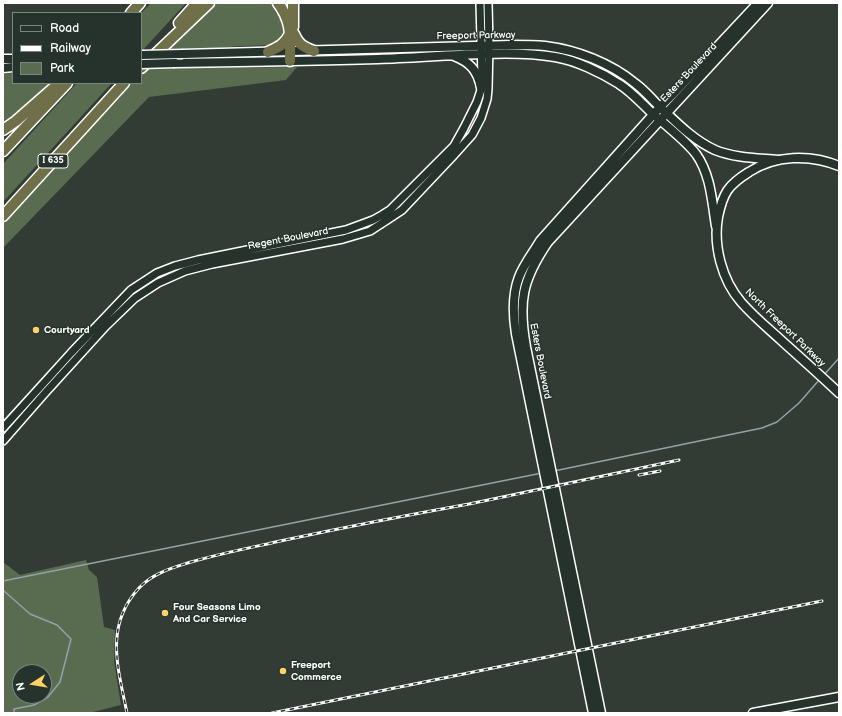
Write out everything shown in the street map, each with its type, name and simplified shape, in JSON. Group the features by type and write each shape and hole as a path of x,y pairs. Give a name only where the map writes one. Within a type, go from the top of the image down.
{"highway":[{"path":"132,12 140,3"},
{"path":"142,63 197,3"},
{"path":"142,67 209,3"},
{"path":"278,3 285,12 292,34 297,42 304,48 314,51"},
{"path":"292,56 293,3"},
{"path":"268,52 279,48 292,34"},
{"path":"3,130 16,121 59,84"},
{"path":"3,151 66,84"},
{"name":"I 635","path":"3,216 124,84"}],"main road":[{"name":"Esters Boulevard","path":"657,117 660,107 758,3"},
{"name":"Esters Boulevard","path":"601,713 516,334 514,294 519,278 540,241 657,117 666,113 768,3"},
{"name":"Freeport Parkway","path":"142,55 268,52 292,56 352,60 451,55 519,45 545,46 590,57 605,64 636,83 692,136 715,150 733,156 778,160"},
{"name":"Freeport Parkway","path":"142,64 292,56 314,51 485,50 556,57 584,66 619,84 694,152 706,176 709,186 716,226"},
{"path":"451,55 467,62 472,66 477,72 481,88"},
{"path":"570,61 578,60 598,66 605,64"},
{"path":"716,226 721,203 725,193 738,178 755,168 778,160 797,158 829,162 839,166"},
{"name":"North Freeport Parkway","path":"716,226 717,247 721,264 726,277 737,296 753,314 839,393"},
{"name":"Esters Boulevard","path":"549,478 594,713"},
{"path":"753,713 839,697"}],"street":[{"name":"Regent Boulevard","path":"3,428 135,298 158,283 185,271 212,264 335,240 370,231 408,204 454,156 472,134 480,120 486,98 489,77 480,3"},
{"name":"Regent Boulevard","path":"3,441 70,353 131,290 158,273 175,266 198,260 346,230 373,220 390,210 454,146 477,102 481,88 488,3"}],"green space":[{"path":"151,3 186,3 142,51 142,12"},
{"path":"215,3 274,3 281,13 286,32 277,45 240,46 175,52 176,68 297,67 286,80 149,97 3,248 3,222 130,84 142,84 142,72 188,26"},
{"path":"12,73 12,84 49,84 12,121 3,127 3,74"},
{"path":"76,84 111,84 3,202 3,164"},
{"path":"86,560 89,570 97,577 104,627 115,630 114,661 121,705 89,713 3,713 3,562 20,575"}],"waterway":[{"path":"824,375 839,358"},
{"path":"554,471 762,428 777,422 799,403 820,379"},
{"path":"3,581 542,473"},
{"path":"3,590 30,614 57,625 71,639 60,682 48,697 34,705 14,709 14,713"}],"railway":[{"path":"127,713 120,680 116,648 117,632 121,617 128,602 144,583 150,578 163,572 177,566 203,559 285,540 495,499 679,460"},
{"path":"639,475 660,471"},
{"path":"272,713 822,601"}],"place":[{"name":"Courtyard","path":"36,330"},
{"name":"Four Seasons Limo And Car Service","path":"165,613"},
{"name":"Freeport Commerce","path":"283,671"}]}
